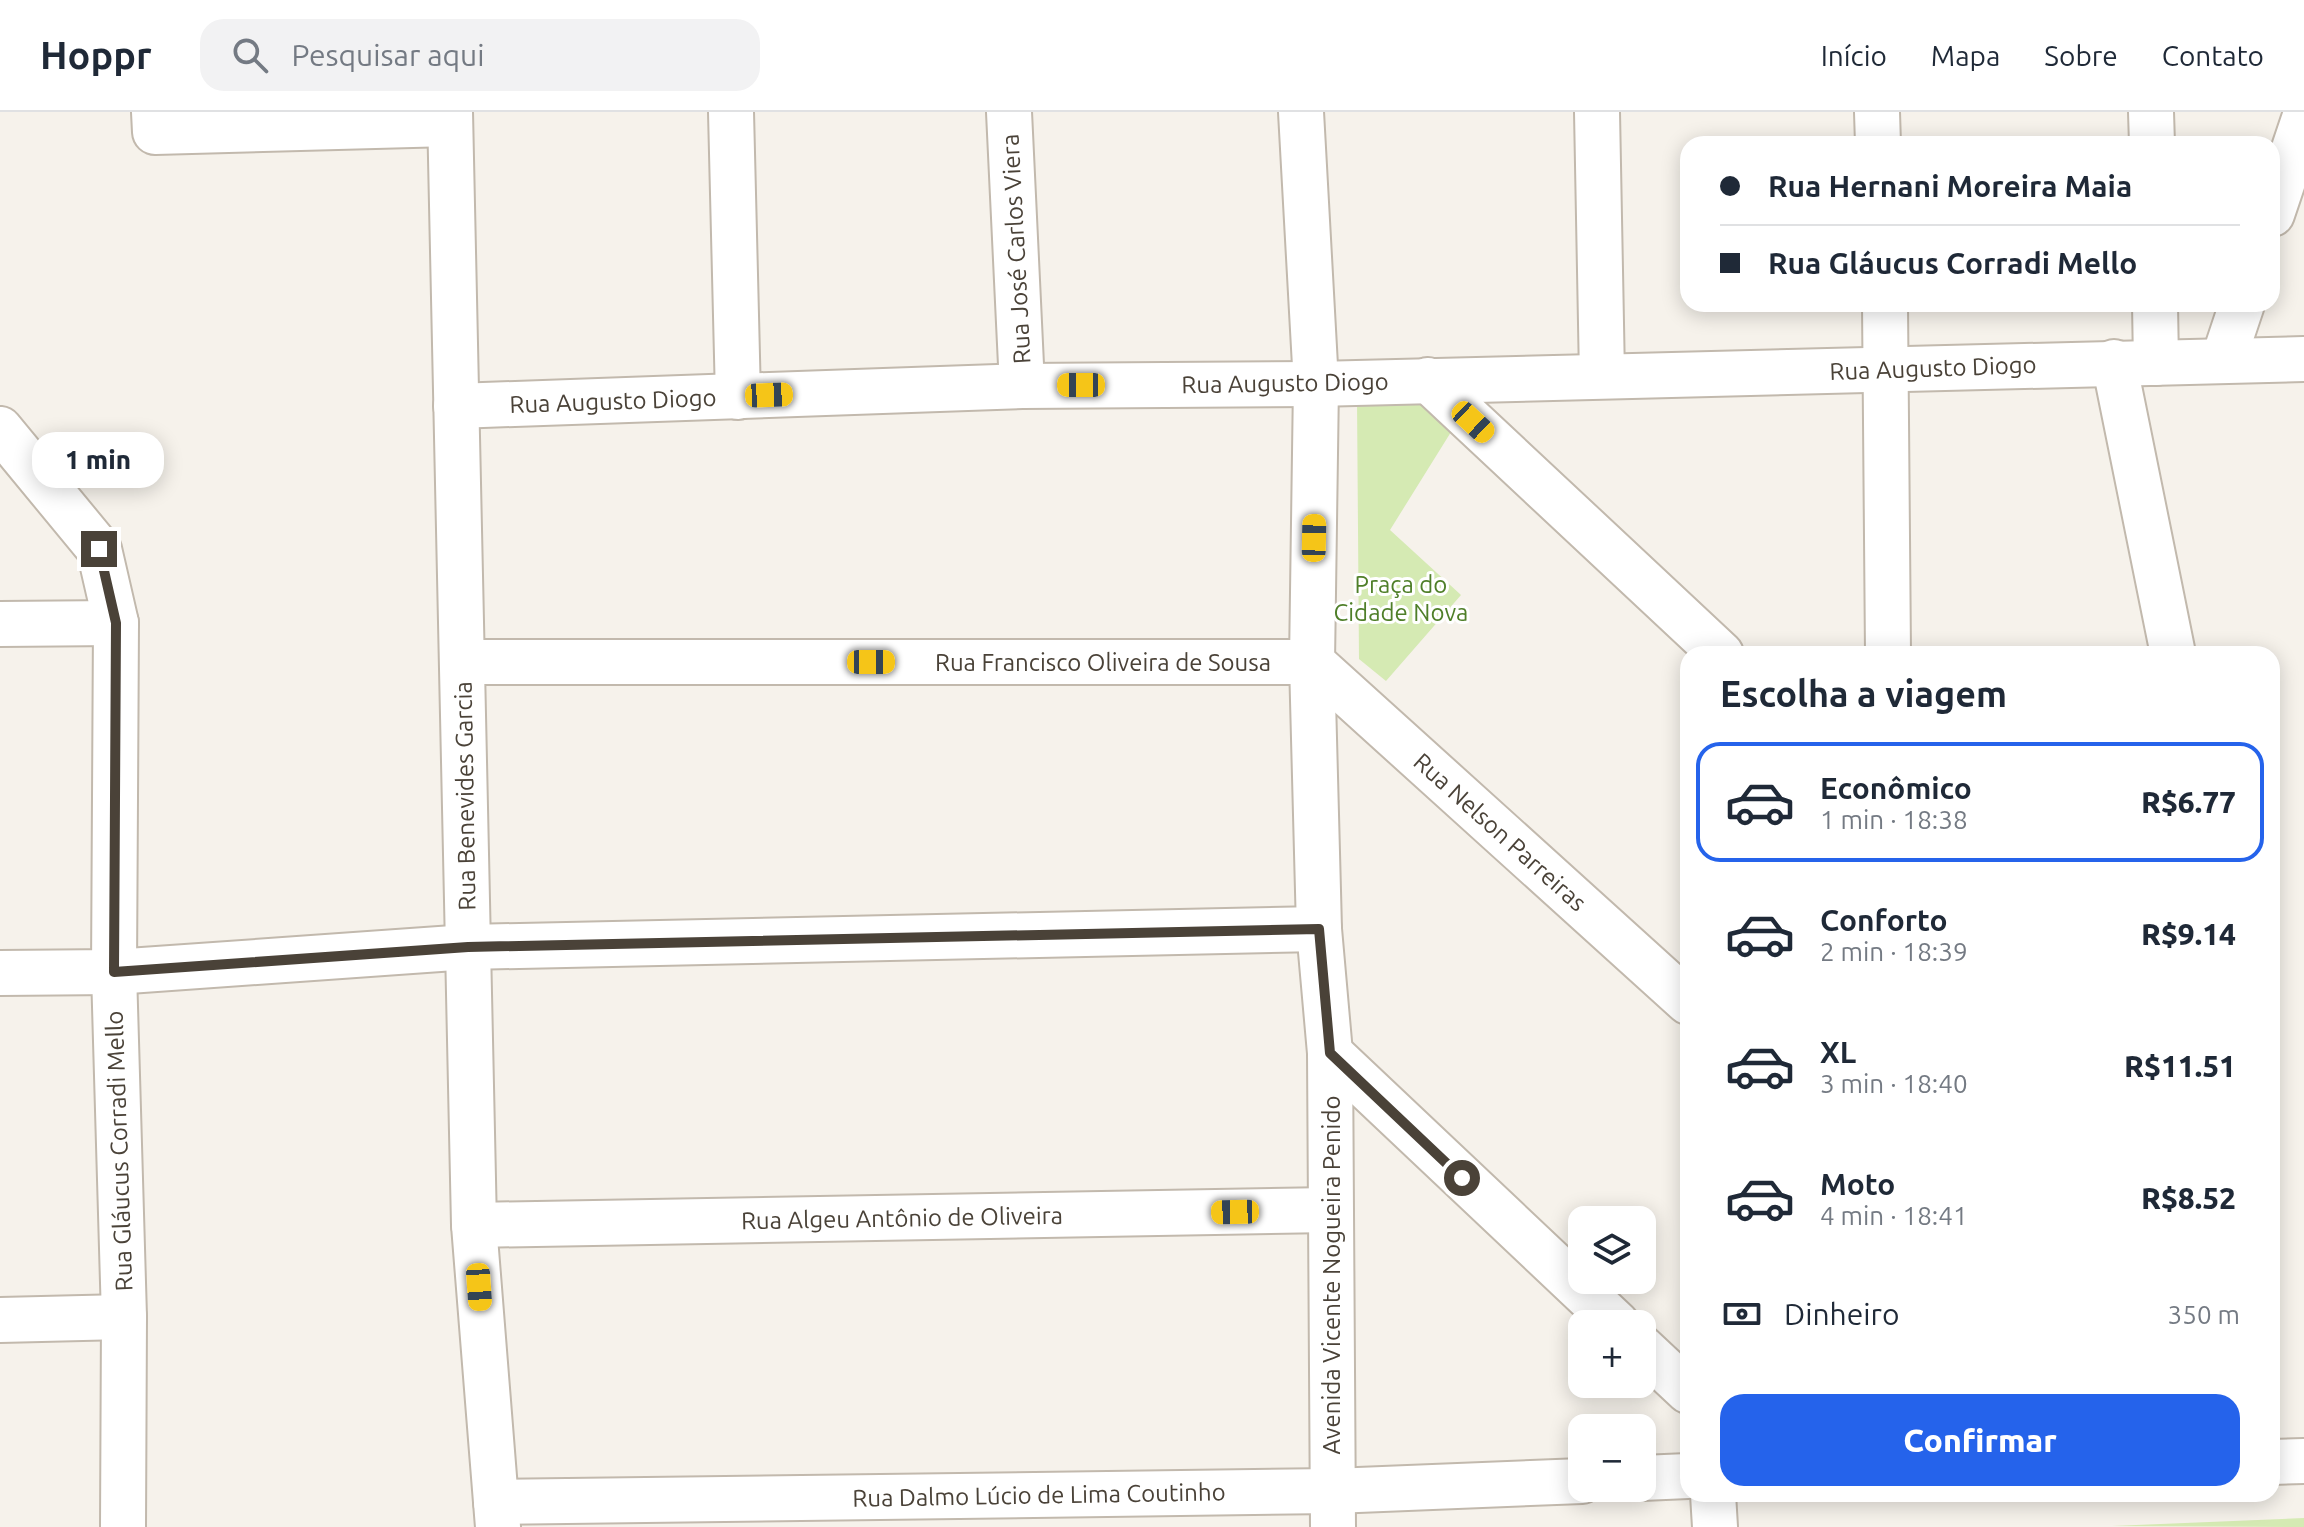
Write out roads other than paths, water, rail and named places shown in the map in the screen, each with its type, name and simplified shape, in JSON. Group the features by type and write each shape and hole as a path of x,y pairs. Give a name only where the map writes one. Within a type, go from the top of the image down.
{"street":[{"path":"731,112 738,397"},
{"name":"Rua José Carlos Viera","path":"1009,112 1022,386"},
{"name":"Avenida Vicente Nogueira Penido","path":"1301,112 1316,384 1312,662 1319,929 1330,1053 1333,1509"},
{"path":"1597,112 1602,376"},
{"path":"1877,112 1878,136"},
{"path":"2151,112 2152,136"},
{"path":"155,122 450,118"},
{"name":"Rua Benevides Garcia","path":"450,118 474,1225 497,1515"},
{"path":"2280,190 2304,119"},
{"path":"1885,312 1888,646"},
{"path":"2152,312 2135,363 2172,646"},
{"path":"2223,361 2239,312"},
{"name":"Rua Augusto Diogo","path":"456,406 1022,386 1316,384 2304,359"},
{"path":"1428,380 1712,646"},
{"name":"Rua Gláucus Corradi Mello","path":"0,429 99,549 116,623 114,972 124,1317 123,1527"},
{"path":"0,624 116,623"},
{"name":"Rua Francisco Oliveira de Sousa","path":"462,662 1312,662"},
{"name":"Rua Nelson Parreiras","path":"1312,662 1680,995"},
{"path":"0,973 114,972 468,947 1319,929"},
{"path":"1330,1053 1602,1310"},
{"name":"Rua Algeu Antônio de Oliveira","path":"474,1225 1330,1210"},
{"path":"0,1320 124,1317"},
{"path":"1656,1361 1680,1384"},
{"path":"2280,1462 2304,1461"},
{"path":"1656,1477 1680,1476"},
{"name":"Rua Dalmo Lúcio de Lima Coutinho","path":"497,1515 1333,1509 1568,1483"},
{"path":"1713,1502 1715,1527"}],"park label":[{"name":"Praça do Cidade Nova","path":"1401,598"}]}
